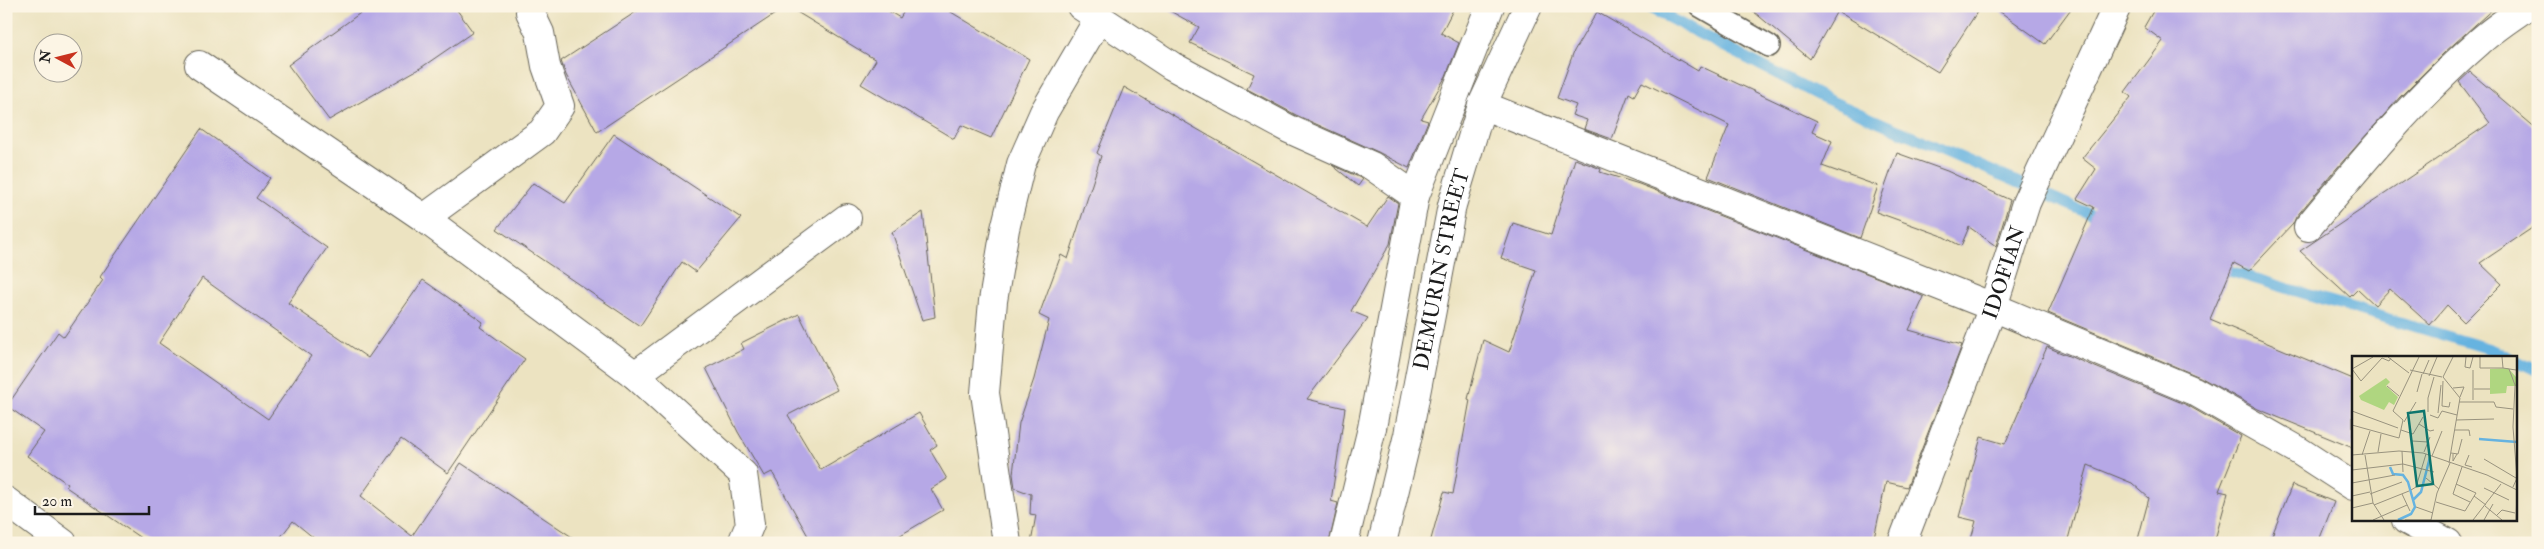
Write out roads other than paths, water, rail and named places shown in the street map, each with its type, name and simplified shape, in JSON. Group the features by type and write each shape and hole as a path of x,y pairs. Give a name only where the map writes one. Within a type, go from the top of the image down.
{"street":[{"path":"424,218 542,132 560,106 546,66 540,33 530,12 532,6"},
{"name":"DEMURIN STREET","path":"1344,543 1372,428 1415,196 1490,6"},
{"name":"DEMURIN STREET","path":"1382,543 1408,435 1452,205 1482,105 1528,6"},
{"name":"IDOFIAN","path":"1902,543 1993,307 2026,203 2117,6"},
{"path":"2308,227 2362,161 2421,97 2480,41 2527,6"},
{"path":"1006,543 985,393 993,301 1004,238 1022,164 1090,12 1172,66 1289,129 1372,166 1415,196"},
{"path":"200,65 424,218 635,375 743,474 750,524 742,543"},
{"path":"1482,105 1993,307 2194,391 2296,449 2352,485"},
{"path":"635,375 847,218"},
{"path":"6,501 62,543"},
{"path":"2410,522 2448,543"}],"lane":[{"path":"1700,6 1769,46"}],"waterway":[{"path":"1646,6 1822,97 2104,220"},
{"path":"2216,267 2490,349 2506,356"},
{"path":"2516,360 2538,371"}]}
